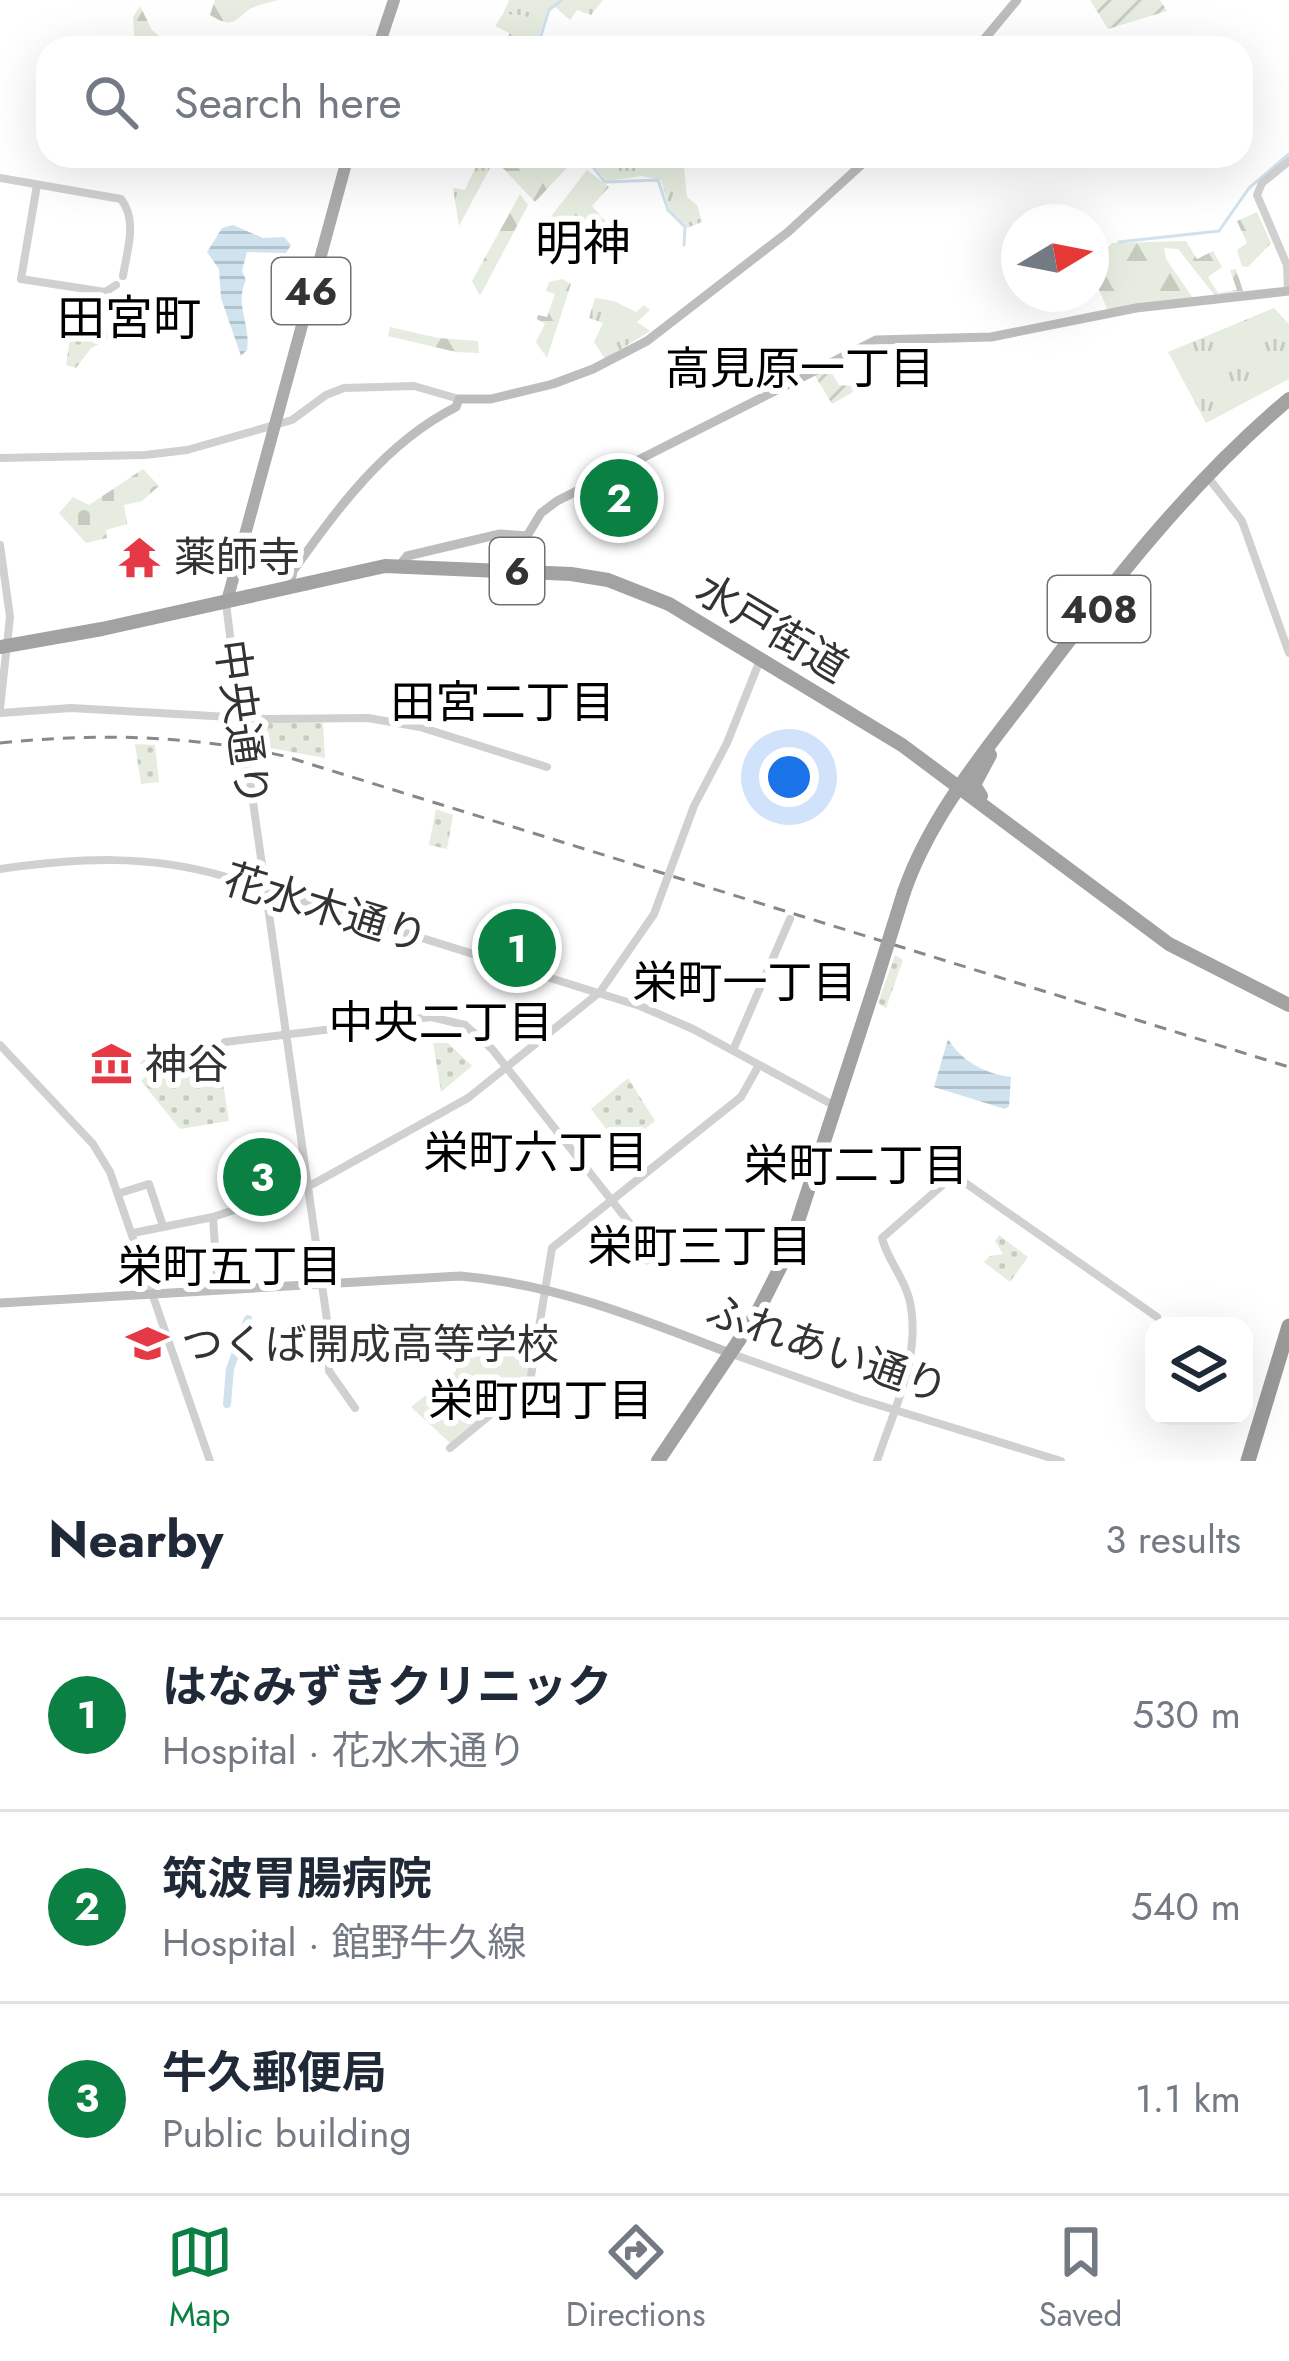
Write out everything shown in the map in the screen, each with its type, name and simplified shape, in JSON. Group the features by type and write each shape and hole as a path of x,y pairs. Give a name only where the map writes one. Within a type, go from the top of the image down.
{"highway":[{"name":"408","path":"658,1461 732,1354 792,1243 904,892 934,825 1119,584 1208,477 1289,403"},
{"name":"水戸街道","path":"3,646 400,565 608,580 661,600 932,765 1169,944 1289,1005"},
{"path":"932,765 962,775 988,752"},
{"path":"988,752 974,788 995,813"},
{"path":"932,765 950,792 938,808 934,825"},
{"path":"934,825 964,799 995,813"},
{"path":"1252,1461 1289,1325"},
{"path":"1252,1461 1289,1347"}],"main road":[{"path":"382,36 394,0"},
{"path":"987,36 1017,0"},
{"name":"46","path":"226,601 345,168"},
{"path":"290,586 293,572 362,478 455,408 459,399 490,399 553,384 647,341 788,232 858,168"},
{"path":"400,565 407,556 489,536 527,536 538,517 556,502 876,340 991,337 1136,308 1289,291"},
{"name":"ふれあい通り","path":"0,1304 454,1276 545,1288 732,1354"}],"street":[{"path":"1289,161 1262,183 1257,195 1288,269 1289,291"},
{"path":"0,178 37,184 122,199 131,223 120,281 105,292 21,279 37,184"},
{"path":"0,458 166,453 274,426 344,388 422,386 459,399"},
{"path":"1208,477 1248,534 1289,653"},
{"path":"0,545 10,605 0,710 71,707 387,721 547,766"},
{"name":"中央通り","path":"226,601 329,1336 327,1364 355,1408"},
{"path":"230,640 238,661 240,717"},
{"path":"133,1233 213,1217 307,1186 456,1105 600,992 654,914 694,806 727,743 760,660"},
{"name":"花水木通り","path":"0,869 83,858 126,858 196,868 658,1012 837,1107"},
{"path":"733,1050 790,919"},
{"path":"225,1042 415,1017 449,1019 480,1034 643,1240"},
{"path":"0,1045 93,1144 119,1192 210,1461"},
{"path":"450,1448 530,1382 552,1248 741,1097 759,1065"},
{"path":"878,1461 911,1353 913,1322 906,1288 882,1238 954,1174 1157,1317"},
{"path":"119,1192 148,1184 163,1226"},
{"path":"213,1217 218,1290"},
{"name":"ふれあい通り","path":"732,1354 1061,1461"}],"green space":[{"path":"215,0 278,0 227,22 210,15"},
{"path":"509,0 603,0 591,15 577,10 570,20 554,6 547,11 539,36 531,36 536,30 526,16 503,14"},
{"path":"1090,0 1160,0 1167,11 1108,29"},
{"path":"140,6 159,36 134,36 133,17"},
{"path":"503,14 526,16 536,23 536,30 531,36 509,36 495,26"},
{"path":"475,168 490,168 459,226 453,188 465,190"},
{"path":"503,168 567,168 535,202"},
{"path":"596,168 684,168 687,197 697,205 702,222 687,228 670,211 661,180 642,176 607,181"},
{"path":"587,170 609,187 592,206 608,224 611,238 602,241 595,235 600,222 583,219 579,231 592,238 592,246 579,250 576,244 561,241 549,219"},
{"path":"520,194 528,205 480,296 472,281"},
{"path":"1257,212 1271,243 1248,267 1242,266 1237,250 1247,243 1237,221"},
{"path":"1186,241 1197,259 1213,251 1222,267 1208,277 1218,293 1237,290 1230,270 1236,269 1244,294 1216,297 1178,249 1164,248 1166,259 1193,298 1109,311 1112,243"},
{"path":"562,279 571,284 547,358 536,342 545,324 537,319 538,315 547,317 555,294 546,291 549,282"},
{"path":"595,298 636,312 644,305 650,310 637,322 650,331 605,359 594,342 603,323 589,318"},
{"path":"1274,308 1289,324 1289,379 1206,423 1168,352"},
{"path":"72,326 123,332 91,348 76,368 66,365"},
{"path":"390,327 478,341 479,353 388,336"},
{"path":"828,367 839,385 852,386 855,391 832,404 814,374"},
{"path":"143,469 159,486 142,501 124,505 127,524 106,530 107,538 86,543 59,513 73,497 89,505"},
{"path":"247,721 323,723 325,758 249,744"},
{"path":"135,744 155,745 159,782 141,784"},
{"path":"436,809 453,815 447,849 429,845"},
{"path":"895,955 903,960 886,1008 878,1003"},
{"path":"433,1042 448,1043 472,1066 441,1092"},
{"path":"217,1046 229,1121 180,1129 141,1081 148,1074 140,1063 147,1056"},
{"path":"628,1078 655,1121 621,1148 591,1109"},
{"path":"662,1228 675,1242 648,1265 624,1257"},
{"path":"999,1235 1028,1257 1010,1282 984,1262 1003,1254 995,1241"},
{"path":"468,1330 534,1338 527,1380 450,1443 411,1407 456,1371 457,1350"}],"water":[{"path":"233,225 263,238 284,237 291,245 286,253 247,252 242,297 248,341 241,356 221,298 219,269 207,252 222,228"},
{"path":"948,1039 975,1065 1011,1077 1009,1106 1005,1109 934,1087"}],"waterway":[{"path":"541,36 549,10 562,0"},
{"path":"1119,242 1219,231 1249,188 1289,154"},
{"path":"594,168 605,182 658,180 668,210 685,227 684,245"},
{"path":"227,1404 230,1369 248,1319"}],"railway":[{"path":"0,743 143,738 284,756 1289,1067"}],"place":[{"name":"筑波胃腸病院","path":"619,498"},
{"name":"薬師寺","path":"140,557"},
{"name":"はなみずきクリニック","path":"517,948"},
{"name":"神谷","path":"111,1064"},
{"name":"牛久郵便局","path":"262,1177"},
{"name":"つくば開成高等学校","path":"147,1344"}],"district":[{"name":"明神","path":"583,243"},
{"name":"田宮町","path":"129,318"},
{"name":"高見原一丁目","path":"800,368"},
{"name":"田宮二丁目","path":"503,702"},
{"name":"栄町一丁目","path":"745,982"},
{"name":"中央二丁目","path":"441,1022"},
{"name":"栄町六丁目","path":"536,1152"},
{"name":"栄町二丁目","path":"856,1165"},
{"name":"栄町三丁目","path":"700,1246"},
{"name":"栄町五丁目","path":"230,1266"},
{"name":"栄町四丁目","path":"541,1400"}]}
